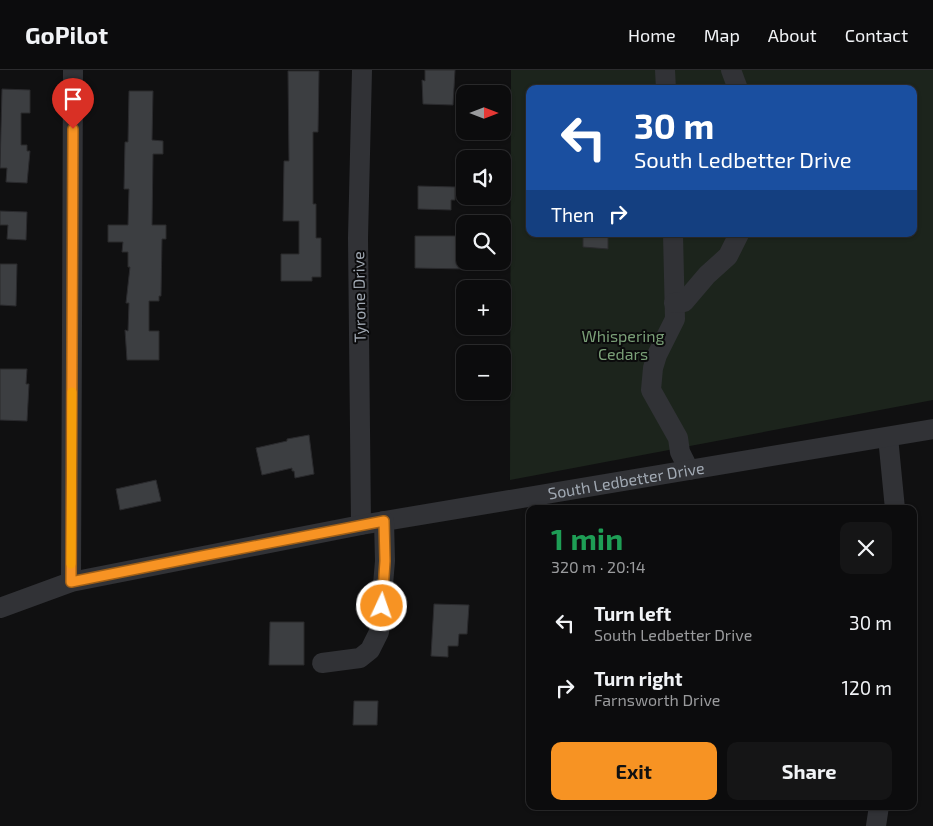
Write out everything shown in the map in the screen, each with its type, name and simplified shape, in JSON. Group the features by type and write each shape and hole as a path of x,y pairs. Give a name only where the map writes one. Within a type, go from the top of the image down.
{"street":[{"path":"71,582 73,70"},
{"name":"Tyrone Drive","path":"361,525 358,238 362,70"},
{"path":"665,70 666,85"},
{"path":"731,70 737,85"},
{"path":"673,237 675,319 657,355 653,368 651,390 678,438 680,452 689,470"},
{"path":"674,303 684,302 707,275 728,256 738,237"},
{"name":"South Ledbetter Drive","path":"0,608 71,582 361,525 933,429"},
{"path":"888,437 895,505"},
{"path":"322,663 360,658 370,650 379,632 385,561 384,521"},
{"path":"876,826 878,810"}],"green space":[{"name":"Whispering Cedars","path":"511,70 933,70 933,400 510,480"}],"building":[{"path":"425,70 455,70 453,105 423,104 422,80 425,81"},
{"path":"288,71 319,71 318,132 313,132 313,204 316,204 316,238 321,238 321,277 312,277 312,281 281,281 281,254 299,254 299,221 283,221 284,161 289,161"},
{"path":"2,89 30,90 30,113 21,113 21,145 27,145 27,151 30,151 27,183 6,182 7,168 0,168"},
{"path":"129,91 153,91 152,140 163,141 163,154 153,154 152,225 166,225 166,239 162,239 161,296 159,296 159,301 149,301 149,331 159,331 159,360 127,360 125,330 128,331 129,303 126,303 130,267 128,267 128,252 122,252 123,242 108,242 108,225 128,225 129,189 124,189 125,142 128,142"},
{"path":"418,186 455,187 455,200 451,200 451,210 418,209"},
{"path":"0,211 27,212 26,240 7,239 8,225 0,225"},
{"path":"415,236 456,236 456,269 415,268"},
{"path":"583,237 608,237 608,249 583,247"},
{"path":"0,264 17,264 16,306 0,305"},
{"path":"0,369 27,369 26,384 29,384 27,421 0,420"},
{"path":"309,435 314,474 295,478 292,468 262,475 256,448"},
{"path":"156,480 161,501 120,510 116,489"},
{"path":"434,604 469,605 467,634 459,634 458,646 448,646 448,657 431,656"},
{"path":"270,622 304,622 304,665 269,665"},
{"path":"354,701 378,701 377,725 353,725"}],"slow traffic":[{"path":"71,564 72,392"}],"route":[{"path":"73,129 71,582 384,521 385,561 382,606"}]}
